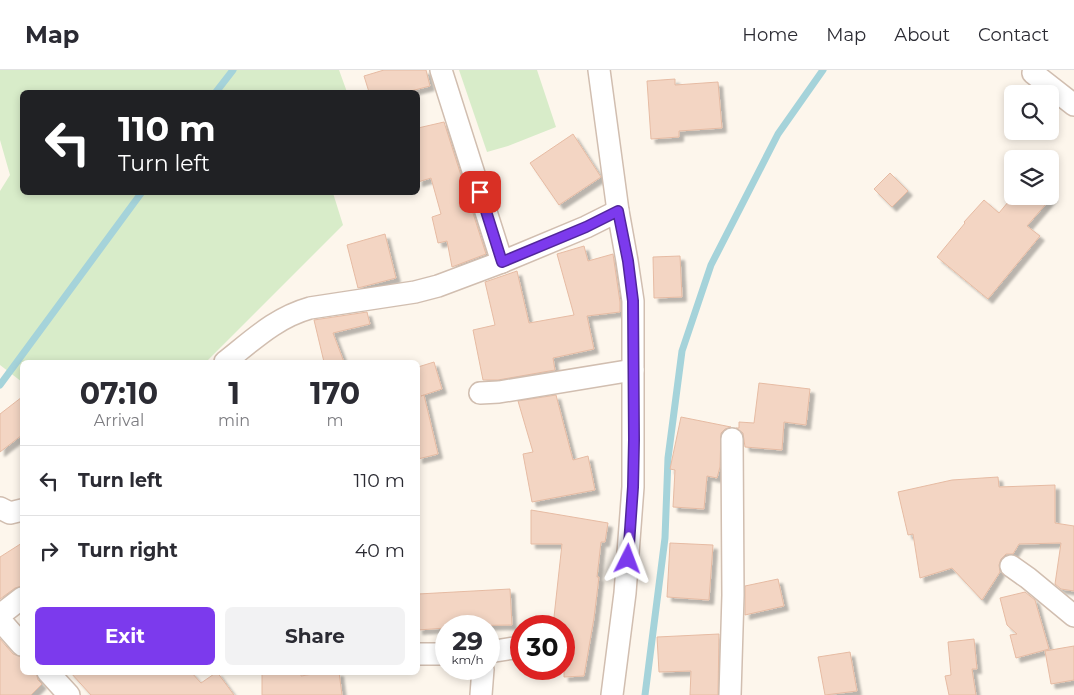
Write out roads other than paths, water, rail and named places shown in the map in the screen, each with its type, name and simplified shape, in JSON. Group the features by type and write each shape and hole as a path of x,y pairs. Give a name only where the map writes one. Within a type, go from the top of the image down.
{"street":[{"path":"442,70 502,262"},
{"path":"599,70 618,211 628,261 633,301 633,487 626,593 612,695"},
{"path":"1033,73 1074,105"},
{"path":"228,360 273,324 295,312 415,292 438,286 586,227 618,211"},
{"path":"480,393 499,392 634,370"},
{"path":"730,695 733,595 732,439"},
{"path":"0,508 10,513 20,510"},
{"path":"1011,566 1074,616"},
{"path":"0,615 20,600"},
{"path":"0,620 20,643"},
{"path":"420,654 435,654"},
{"path":"51,675 69,695"},
{"path":"481,695 482,680"}],"waterway":[{"path":"218,90 233,70"},
{"path":"645,695 665,538 668,458 682,351 711,265 778,134 823,70"},
{"path":"0,385 140,195"}]}
